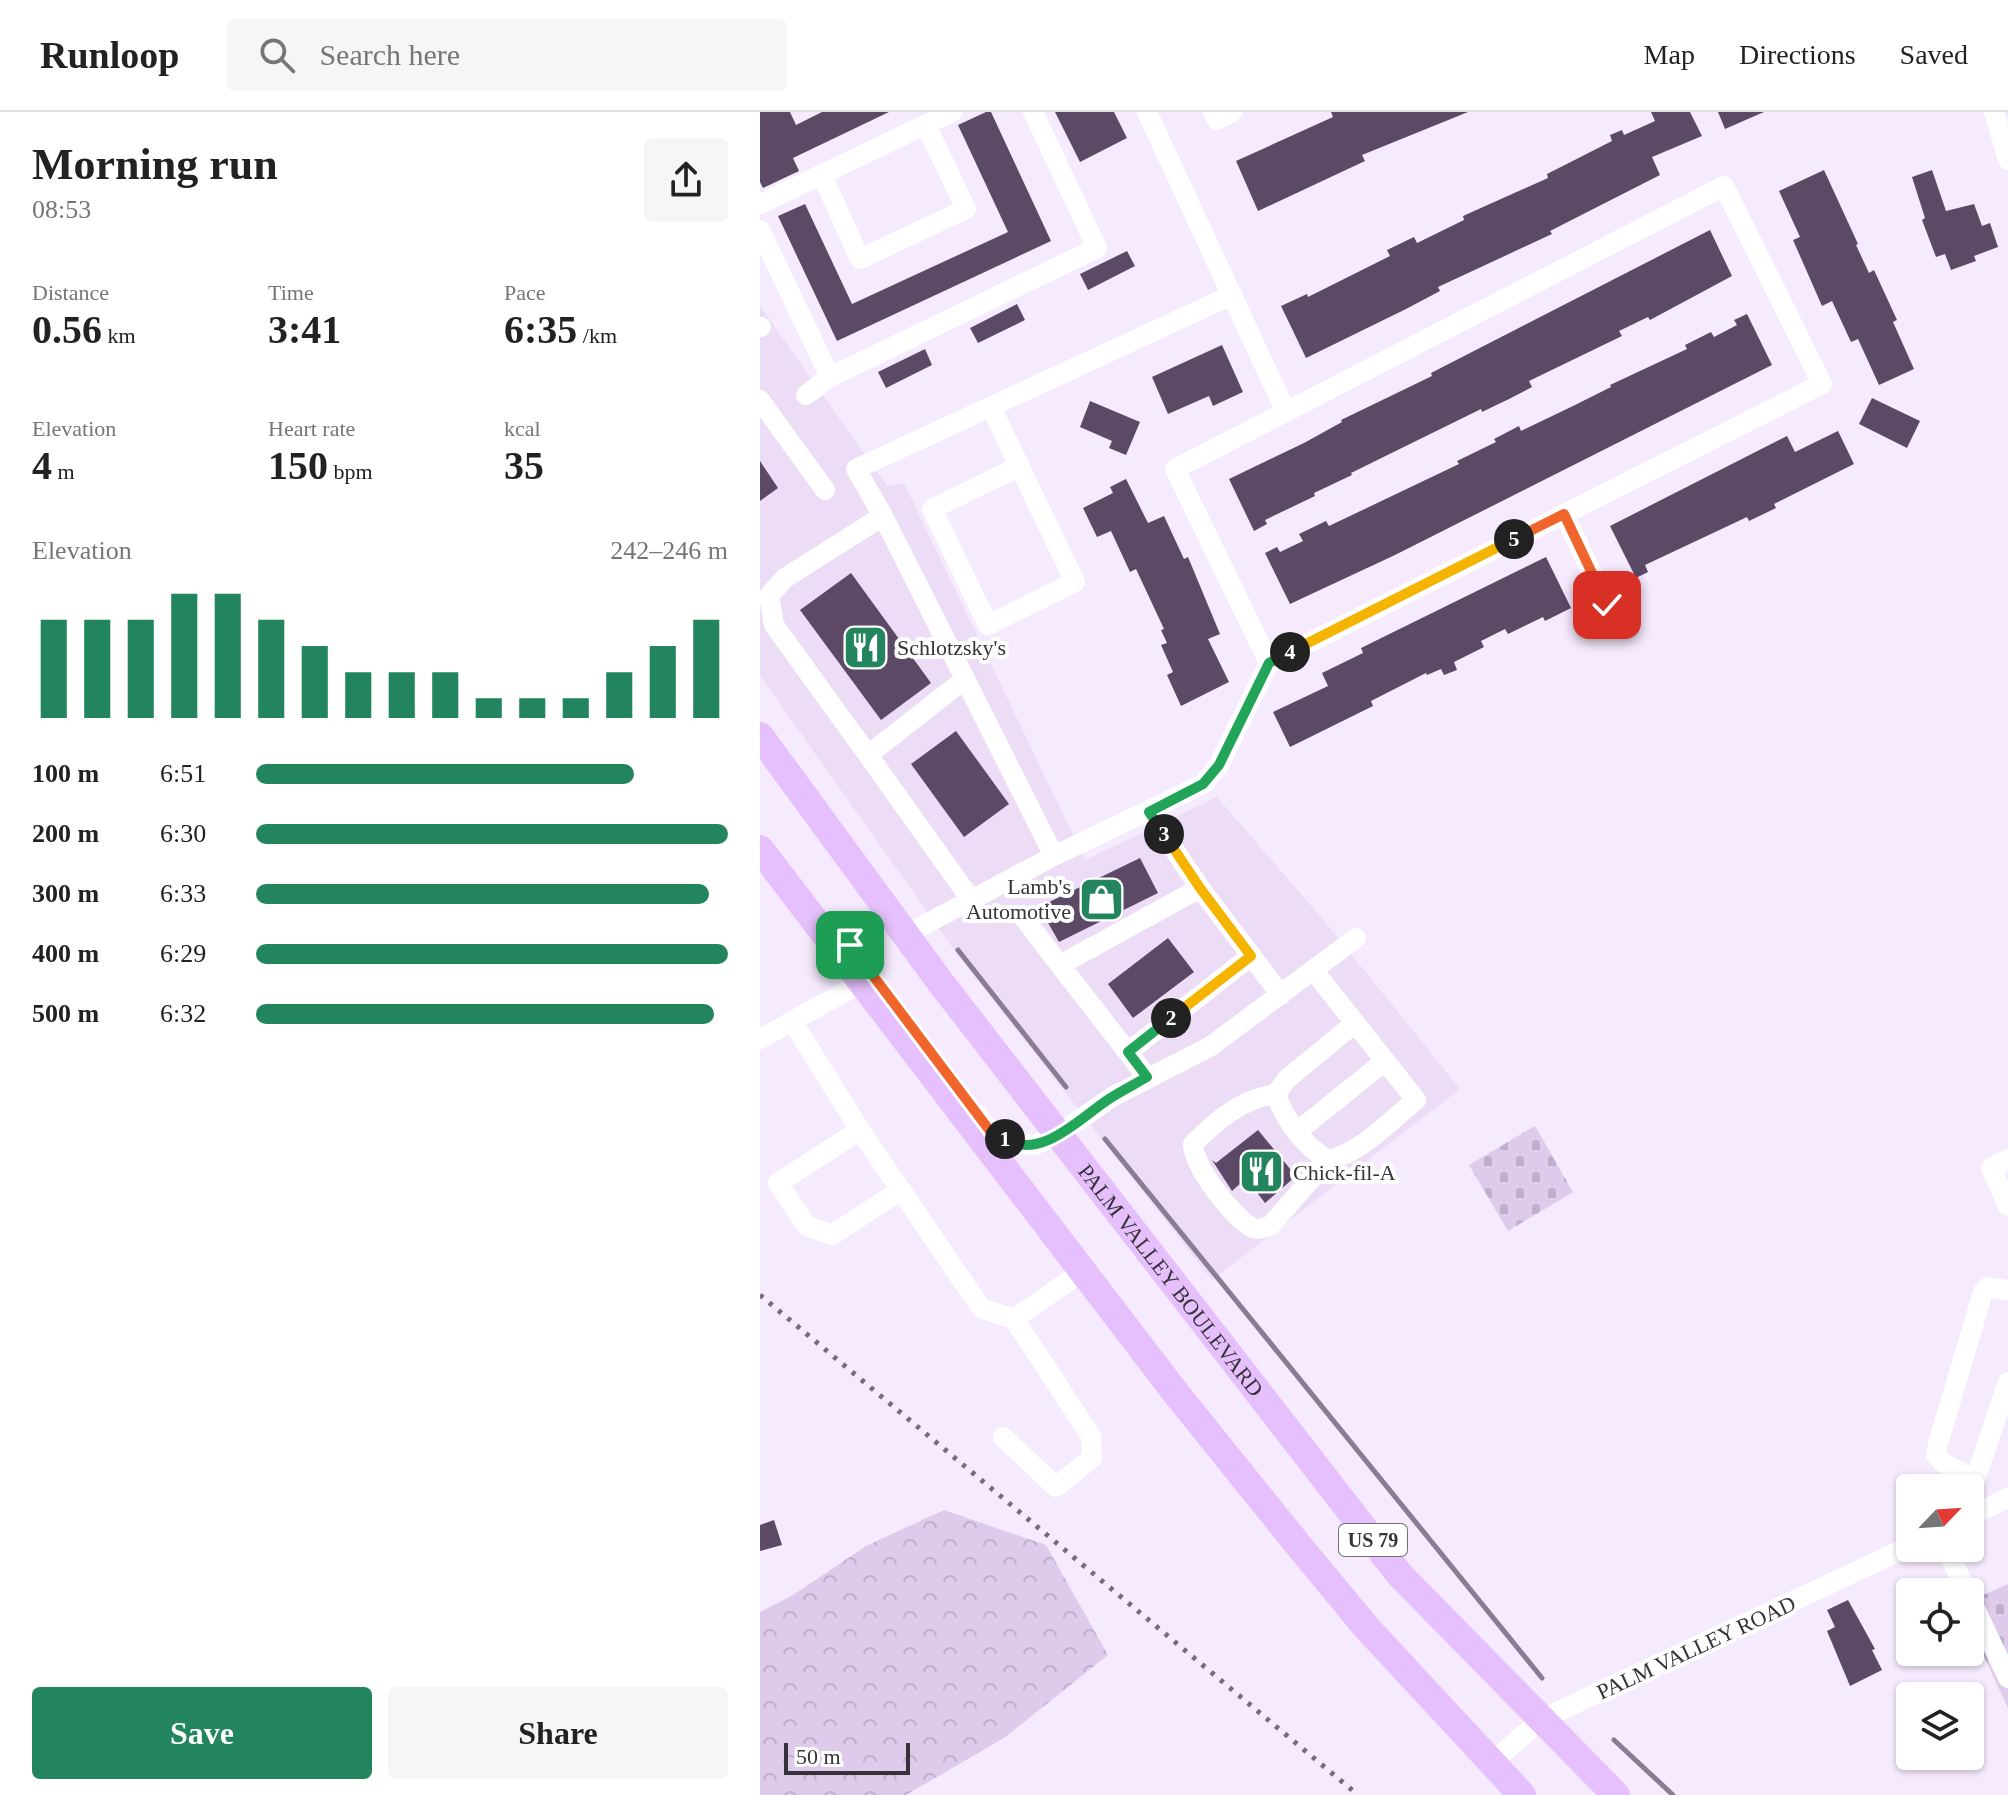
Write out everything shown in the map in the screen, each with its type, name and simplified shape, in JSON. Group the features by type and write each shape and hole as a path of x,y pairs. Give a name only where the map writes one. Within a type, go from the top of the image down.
{"highway":[{"name":"PALM VALLEY BOULEVARD","path":"760,736 905,935 1399,1574 1616,1795"},
{"name":"US 79","path":"760,849 1175,1392 1366,1627 1522,1795"}],"street":[{"path":"760,204 952,112"},
{"path":"806,395 830,377 1097,248 1033,112"},
{"path":"1147,112 1285,410"},
{"path":"1213,112 1217,120 1232,112"},
{"path":"1994,112 2008,160"},
{"path":"822,175 860,259 966,209 926,125"},
{"path":"905,935 1054,856 1203,784 1219,765 1269,663 1822,384 1724,186 1175,469 1269,663"},
{"path":"760,230 830,377"},
{"path":"1054,856 883,516 856,469 1232,295"},
{"path":"760,400 825,490"},
{"path":"991,407 1020,466 1075,582 988,625 932,509 1020,466"},
{"path":"1564,514 1607,605"},
{"path":"883,516 785,578 769,596 774,625 972,901"},
{"path":"868,755 965,679"},
{"path":"1149,812 1200,888 1281,995"},
{"path":"760,838 779,852 990,1131 1010,1143 1035,1145 1059,1134 1112,1097 1211,1046 1356,938"},
{"path":"1060,965 1200,888"},
{"path":"1023,917 1147,1077"},
{"path":"1128,1052 1251,956"},
{"path":"1314,971 1416,1100 1341,1157 1328,1160 1270,1226 1260,1230 1252,1228 1201,1170 1193,1144 1240,1105 1276,1094 1287,1079 1355,1023"},
{"path":"760,1039 861,983"},
{"path":"792,1021 860,1130 981,1308 1014,1319 1091,1436 1092,1458 1056,1487 1003,1437"},
{"path":"1298,1131 1385,1061"},
{"path":"1276,1094 1281,1110 1313,1150 1328,1160"},
{"path":"860,1130 778,1183 807,1226 832,1235 901,1190"},
{"path":"2008,1159 1991,1168 2008,1206"},
{"path":"1014,1319 1083,1271"},
{"path":"1956,1474 1936,1455 1938,1444 1983,1292 1988,1287 2008,1290"},
{"path":"1976,1474 2008,1382"},
{"path":"1984,1510 2007,1499"},
{"name":"PALM VALLEY ROAD","path":"1492,1763 1540,1720 1896,1553"},
{"path":"1984,1627 2008,1678"}],"shaded area":[{"path":"760,306 887,486 904,483 1085,860 1217,797 1326,923 1460,1089 1212,1280 957,954 760,676"}],"green space":[{"path":"1535,1126 1573,1192 1508,1231 1469,1165"},
{"path":"944,1510 1046,1545 1108,1655 1004,1738 906,1795 760,1795 760,1612 793,1595 866,1546"},
{"path":"2008,1584 2008,1708 1984,1657 1984,1595"}],"building":[{"path":"760,112 790,112 796,125 822,112 889,112 793,158 799,171 763,188 760,182"},
{"path":"991,112 1051,241 837,341 778,216 805,204 852,304 1008,232 958,125"},
{"path":"1055,112 1114,112 1127,138 1080,162"},
{"path":"1331,112 1468,112 1362,155 1365,161 1258,211 1236,161 1333,117"},
{"path":"1651,112 1690,112 1702,136 1652,157 1660,175 1550,231 1552,234 1438,287 1440,291 1306,358 1281,306 1307,294 1308,297 1390,256 1387,250 1414,237 1417,243 1464,220 1463,216 1548,178 1547,174 1612,141 1610,135 1622,130 1624,135 1655,121"},
{"path":"1718,112 1764,112 1725,129"},
{"path":"1824,170 1869,273 1874,270 1897,320 1893,322 1914,369 1879,385 1858,339 1851,342 1832,301 1822,306 1793,240 1800,237 1779,191"},
{"path":"1932,170 1946,211 1974,204 1982,226 1990,223 1998,247 1974,256 1976,261 1951,270 1945,254 1936,257 1922,220 1925,218 1912,177"},
{"path":"1710,230 1732,276 1650,320 1648,317 1619,331 1622,336 1529,381 1532,387 1509,399 1482,412 1481,409 1351,473 1314,493 1315,496 1265,520 1267,524 1254,531 1229,479 1304,443 1341,420 1432,376 1431,373"},
{"path":"1127,251 1135,266 1088,290 1080,274"},
{"path":"1017,304 1025,320 978,343 970,328"},
{"path":"1747,314 1772,365 1395,555 1290,604 1265,553 1277,547 1280,552 1303,541 1299,534 1326,521 1329,526 1459,464 1457,461 1496,442 1494,439 1519,426 1521,431 1573,406 1687,349 1685,345 1711,332 1714,337 1737,325 1734,320"},
{"path":"1222,345 1243,392 1213,406 1209,396 1168,414 1152,377"},
{"path":"925,349 932,365 886,388 878,372"},
{"path":"1872,398 1920,421 1907,448 1859,424"},
{"path":"1090,401 1140,422 1126,455 1109,448 1112,441 1080,427"},
{"path":"1838,431 1854,464 1774,504 1776,508 1749,521 1747,517 1645,565 1648,572 1636,578 1610,526 1787,436 1795,452"},
{"path":"760,461 778,488 760,501"},
{"path":"1126,479 1148,523 1164,516 1184,559 1188,557 1220,634 1208,639 1229,682 1181,706 1167,675 1173,672 1161,645 1167,643 1161,630 1164,629 1136,569 1130,572 1111,531 1097,537 1083,508 1113,493 1110,487"},
{"path":"1546,557 1571,608 1508,634 1505,629 1481,641 1484,647 1454,662 1457,670 1444,675 1441,669 1426,673 1371,701 1373,706 1290,747 1273,712 1328,686 1322,673 1363,653 1361,648"},
{"name":"Schlotzsky's","path":"851,573 931,683 881,720 800,610"},
{"path":"956,731 1009,804 964,837 911,764"},
{"name":"Lamb's Automotive","path":"1140,858 1158,893 1059,942 1039,907"},
{"path":"1168,938 1194,972 1133,1018 1108,984"},
{"name":"Chick-fil-A","path":"1258,1130 1296,1176 1265,1203 1252,1186 1246,1190 1241,1183 1232,1191 1212,1160 1216,1163"},
{"path":"774,1520 782,1545 760,1551 760,1525"},
{"path":"1848,1600 1875,1649 1872,1650 1882,1670 1850,1686 1827,1631 1835,1627 1827,1610"}],"waterway":[{"path":"958,950 1066,1087"},
{"path":"1105,1139 1542,1678"},
{"path":"1614,1740 1673,1795"}],"railway":[{"path":"760,1295 1358,1795"}],"place":[{"name":"Schlotzsky's","path":"866,647"},
{"name":"Lamb's Automotive","path":"1102,899"},
{"name":"Chick-fil-A","path":"1262,1172"}],"route":[{"path":"850,945 990,1131 1010,1143 1035,1145 1059,1134 1147,1077 1128,1052 1251,956 1149,812 1203,784 1219,765 1269,663 1564,514 1607,605"}]}
